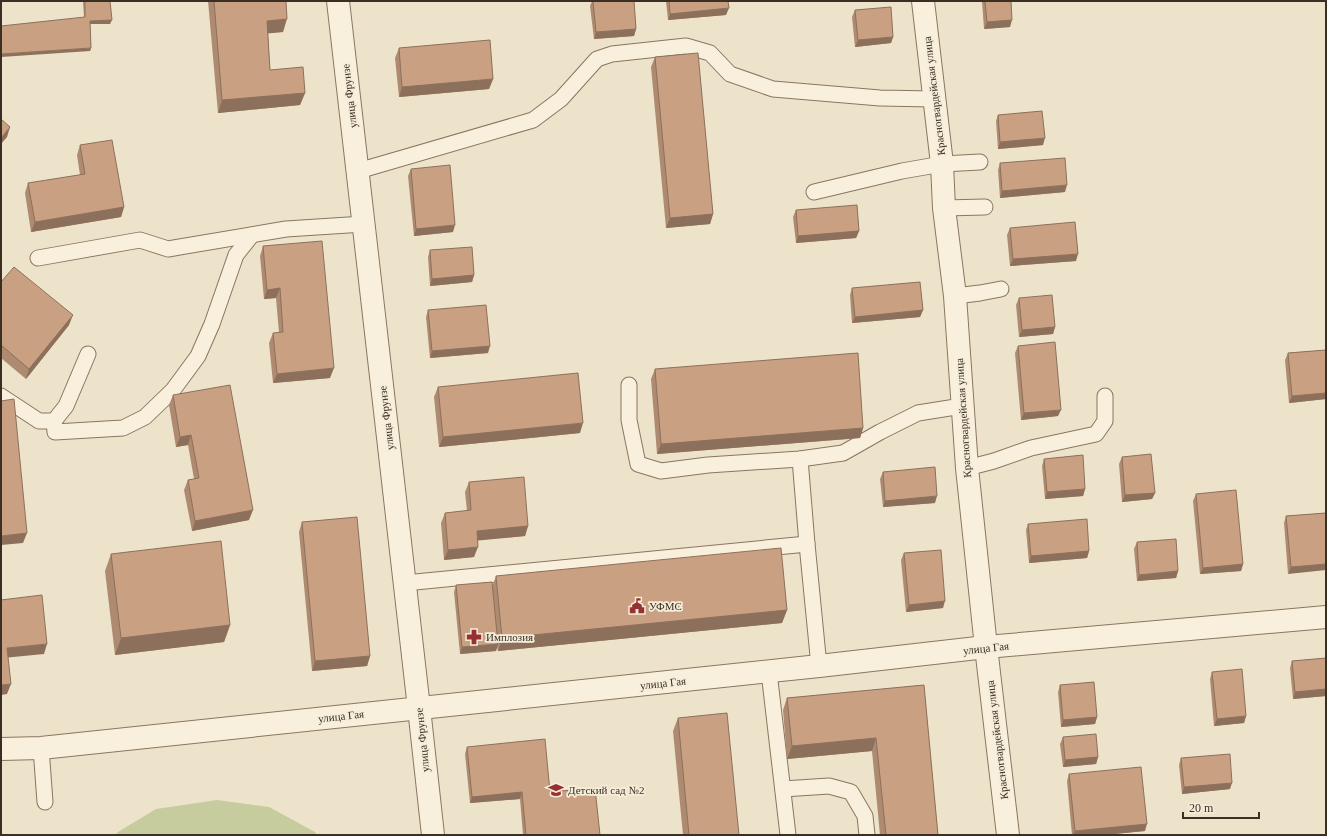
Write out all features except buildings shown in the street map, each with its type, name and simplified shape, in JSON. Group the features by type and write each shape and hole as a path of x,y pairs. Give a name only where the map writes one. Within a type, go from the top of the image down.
{"street":[{"name":"улица Фрунзе","path":"338,1 433,835"},
{"name":"Красногвардейская улица","path":"923,1 942,164 944,208 955,296 967,468 1008,835"},
{"name":"улица Гая","path":"1,749 41,748 769,672 986,647 1326,617"}],"lane":[{"path":"358,172 534,120 561,99 597,59 612,54 686,46 710,53 730,74 773,89 880,98 934,99"},
{"path":"814,192 902,171 942,164 980,162"},
{"path":"944,208 985,207"},
{"path":"38,258 140,240 168,249 286,229 364,224"},
{"path":"88,354 66,406 54,421 55,432 123,428 145,417 173,390 198,356 212,324 236,255 252,234"},
{"path":"955,296 1001,289"},
{"path":"629,385 629,420 638,464 661,471 800,459 843,453 918,413 962,406"},
{"path":"1,396 39,421 54,421"},
{"path":"967,468 994,461 1031,448 1096,434 1105,421 1105,396"},
{"path":"800,459 819,666"},
{"path":"405,583 807,544"},
{"path":"769,672 788,835"},
{"path":"41,748 45,802"},
{"path":"783,789 829,786 851,792 865,816 867,835"}],"green space":[{"path":"217,800 269,807 315,832 317,835 116,835 118,832 156,809"}],"place":[{"name":"УФМС","path":"637,606"},
{"name":"Имплозия","path":"474,637"},
{"name":"Детский сад №2","path":"556,790"}]}
